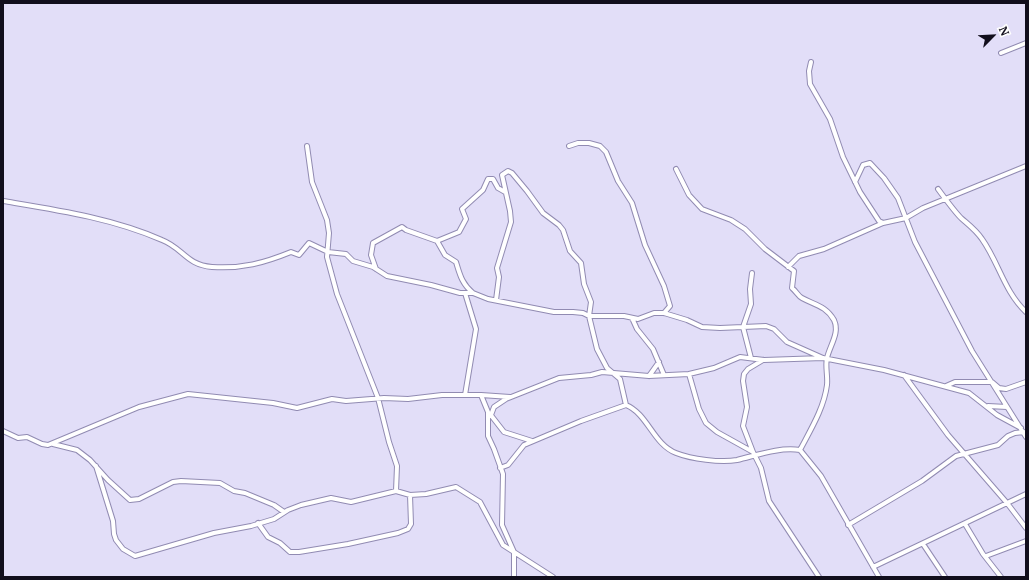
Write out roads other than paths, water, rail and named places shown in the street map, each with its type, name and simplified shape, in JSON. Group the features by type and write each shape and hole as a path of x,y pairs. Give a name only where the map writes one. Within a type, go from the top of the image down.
{"street":[{"path":"1001,53 1026,43"},
{"path":"811,62 809,71 810,84 830,119 843,157 855,182 874,216 883,223"},
{"path":"569,146 583,143 600,146 610,158 618,181 634,208 644,245 668,298 670,306 664,313"},
{"path":"307,146 312,182 327,220 328,238 326,251 328,265 336,285 337,294 378,398 388,442 397,466 396,491"},
{"path":"855,182 863,165 868,163 872,164 898,198 915,242 972,351 1026,437"},
{"path":"788,267 799,256 824,249 883,223 906,218 923,208 1026,166"},
{"path":"676,169 689,194 702,209 742,226 765,249 794,272 792,288 801,297 826,308 834,322 836,333 825,358 827,385 825,396 818,416 800,450"},
{"path":"496,300 499,277 497,268 511,222 502,175 508,171 512,173 543,213 559,225 563,230 570,251 581,263 584,284 591,302 589,316 600,356 607,368 620,379 626,404"},
{"path":"436,241 459,232 466,219 462,209 483,190 488,179 493,179 498,188 505,192"},
{"path":"938,189 945,199 982,238 994,257 1003,280 1016,302 1026,312"},
{"path":"3,201 72,212 115,223 163,240 190,261 212,267 265,263 292,252 299,255 308,244 326,251 346,254 353,261 377,269 387,276 465,293 473,293 496,300 554,312 582,313 589,316 624,316 638,319 654,314 664,313 687,320 702,327 769,326 787,342 825,358"},
{"path":"377,269 371,255 371,247 375,240 402,227 406,230 436,241 445,255 456,262 464,285 473,293"},
{"path":"751,358 743,327 752,304 750,289 752,273"},
{"path":"465,293 476,329 465,395"},
{"path":"632,318 637,329 653,349 664,375"},
{"path":"514,577 514,552 502,525 503,479 494,449 488,436 490,414 494,407 510,398 558,378 591,375 602,372 649,376 689,374 714,368 733,359 751,358 764,360 825,358 859,364 969,393 997,415 1023,431"},
{"path":"764,360 748,369 743,381 748,408 743,426 761,468 769,501 819,577"},
{"path":"649,376 659,362"},
{"path":"689,374 699,409 706,423 717,432 754,453"},
{"path":"904,375 963,454 1007,503 1026,528"},
{"path":"945,386 960,382 992,382 999,388 1006,389 1026,382"},
{"path":"53,444 139,407 188,394 273,403 297,408 332,400 346,401 378,398 408,399 465,395 510,398"},
{"path":"481,395 490,414 504,432 533,441"},
{"path":"500,468 508,465 524,445 626,404 635,408 654,434 669,450 687,456 726,461 754,453 782,449 800,450 821,476 879,577"},
{"path":"987,406 1007,406"},
{"path":"3,431 18,438 27,437 42,444 53,444 77,450 96,466 108,480 133,500 172,482 220,483 234,491 245,493 274,505 284,512"},
{"path":"848,524 922,481 947,462 963,454 998,445 1008,436 1023,431"},
{"path":"96,466 113,521 116,540 123,549 132,555 139,556 168,545 176,545 214,533 274,519 295,506 331,498 351,502 396,491 410,495 426,494 452,487 460,488 480,502 504,545 553,577"},
{"path":"873,567 1026,494"},
{"path":"258,523 268,537 280,543 290,552 348,544 398,533 408,529 411,524 410,495"},
{"path":"965,524 1001,577"},
{"path":"986,556 1026,541"},
{"path":"923,544 945,577"}]}
